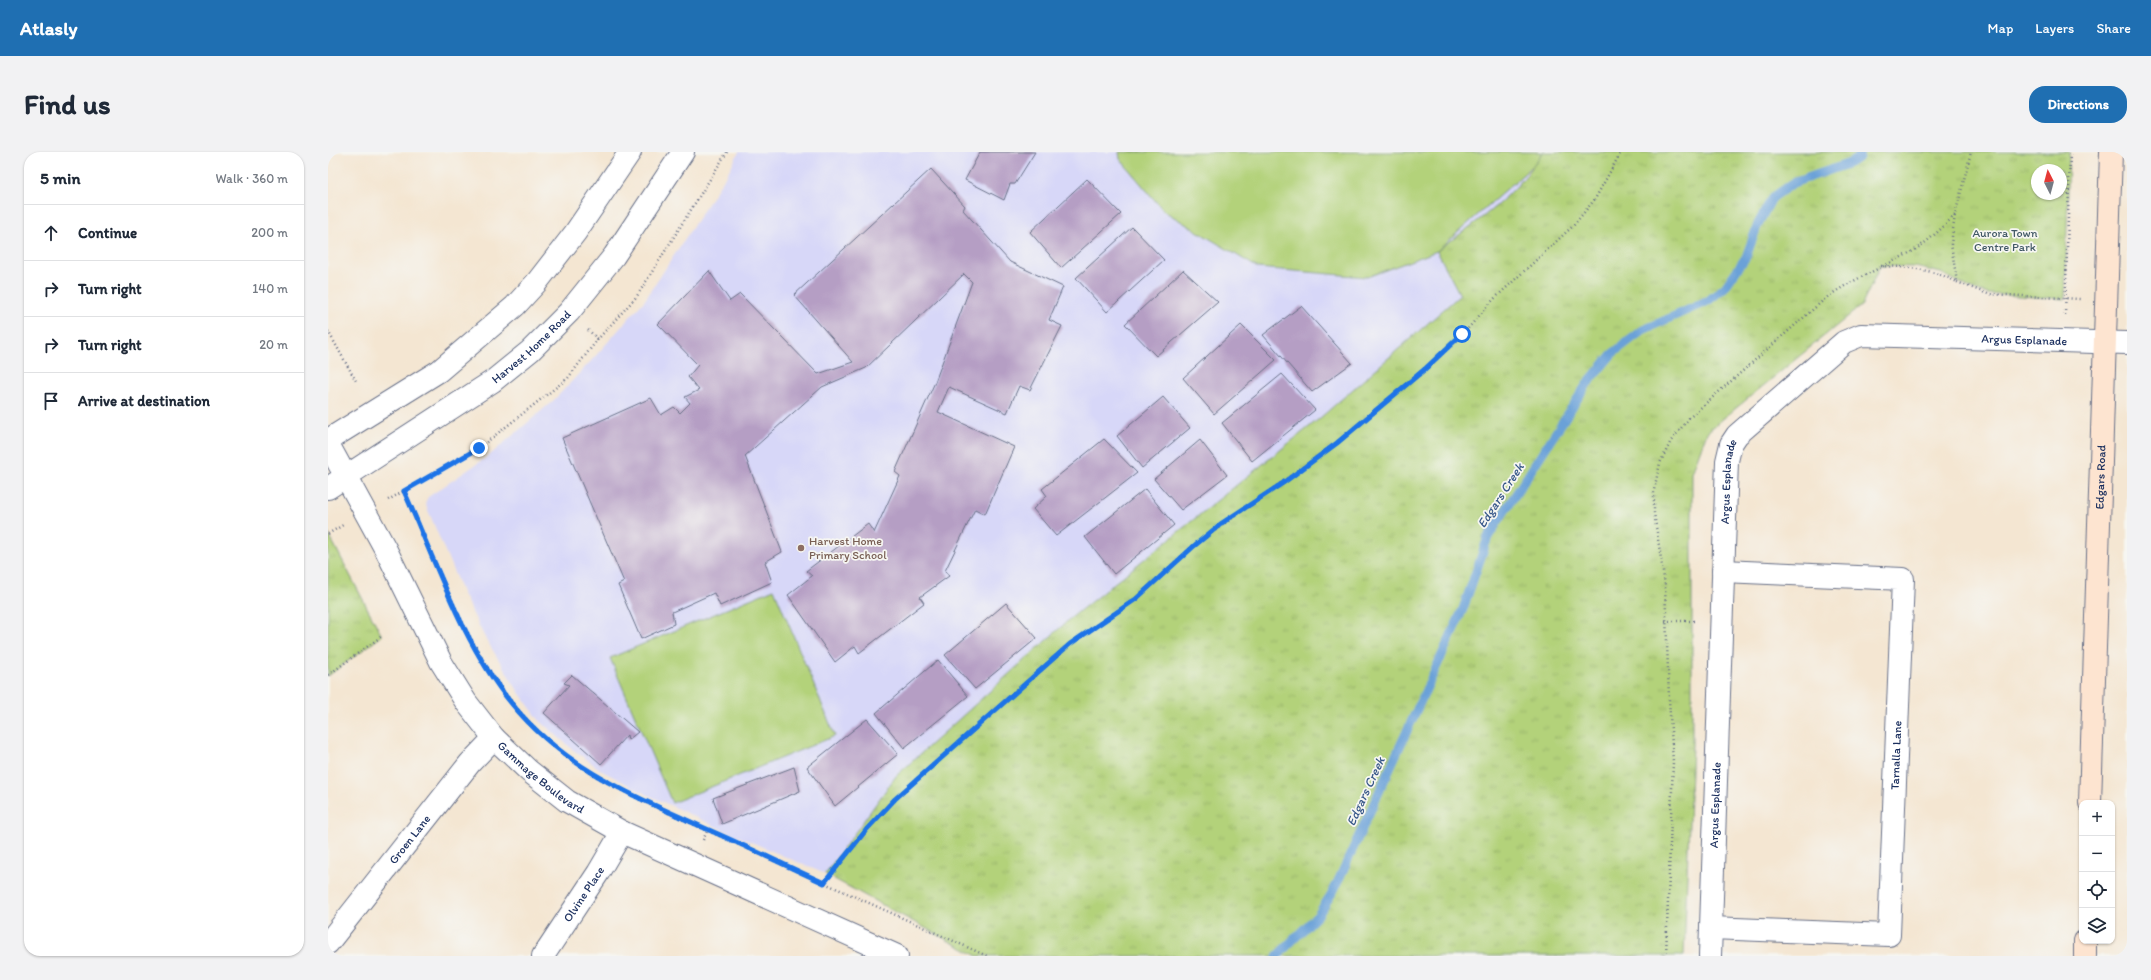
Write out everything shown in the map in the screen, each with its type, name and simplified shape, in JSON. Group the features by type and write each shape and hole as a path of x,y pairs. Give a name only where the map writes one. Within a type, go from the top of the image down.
{"main road":[{"name":"Edgars Road","path":"2090,800 2111,152"},
{"path":"2085,944 2085,956"}],"street":[{"path":"328,440 439,371 515,306 537,282 575,233 630,152"},
{"name":"Harvest Home Road","path":"328,488 347,478 493,381 530,352 569,312 614,256 683,152"},
{"name":"Argus Esplanade","path":"1710,956 1727,461 1731,444 1737,436 1844,342 1861,335 1873,334 2127,343"},
{"name":"Gammage Boulevard","path":"328,444 386,550 441,662 466,702 494,738 529,771 567,801 622,832 897,956"},
{"name":"Tarnalla Lane","path":"1711,928 1889,935 1903,579 1723,572"},
{"name":"Groen Lane","path":"328,943 460,775 494,738"},
{"name":"Olvine Place","path":"543,956 598,873 622,832"}],"path":[{"path":"727,152 637,296 598,339 568,378 479,448 404,491 471,642 491,675 512,704 535,728 569,758 604,782 651,805 987,956"},
{"path":"824,883 867,829 895,799 1070,644 1136,599 1194,546 1337,443 1425,369 1462,334 1494,299 1573,226 1595,199 1621,152"},
{"path":"1958,282 1951,244 1955,215 1971,152"},
{"path":"2065,342 2070,152"},
{"path":"1880,266 1915,268 1941,273 1958,282 1988,294 2065,299"},
{"path":"328,331 356,381"},
{"path":"328,675 382,636"}],"shaded area":[{"name":"Harvest Home Primary School","path":"739,152 1542,152 1517,187 1499,205 1437,251 1460,295 1319,419 1072,617 896,776 825,874 721,829 646,794 604,772 572,749 540,721 520,694 484,636 462,592 425,503 428,497 490,455 554,400 592,360 645,300 727,174"}],"green space":[{"path":"1119,152 1542,152 1536,163 1437,251 1367,277 1258,268 1164,211 1120,159"},
{"name":"Aurora Town Centre Park","path":"1542,152 2069,152 2065,299 1988,294 1974,290 1941,273 1915,267 1880,266 1862,305 1707,432 1692,473 1692,744 1684,956 977,956 825,874 896,776 1072,617 1319,419 1460,295 1437,251 1495,207 1521,182"},
{"path":"328,533 382,636 328,676"},
{"path":"774,589 835,736 672,803 610,658"}],"building":[{"path":"980,152 1035,152 1015,184 1010,184 1004,200 965,180"},
{"path":"931,169 965,206 963,210 1010,262 1063,287 1049,320 1062,326 1030,390 1019,386 1007,413 949,387 938,412 1014,447 985,514 975,509 945,571 949,576 920,597 924,603 859,653 855,646 835,662 788,595 812,576 806,571 868,524 874,533 900,476 895,472 935,382 972,282 964,274 866,368 822,387 745,456 782,552 765,562 772,582 720,606 714,593 672,612 674,624 641,639 618,585 624,582 562,438 651,398 661,415 674,407 680,413 690,403 685,397 699,390 688,377 698,365 658,324 709,271 730,301 740,294 818,374 853,362 794,295"},
{"path":"1087,179 1121,214 1061,268 1030,232"},
{"path":"1132,227 1164,260 1107,312 1076,278"},
{"path":"1183,270 1218,302 1156,356 1125,324"},
{"path":"1301,306 1352,363 1312,392 1263,335"},
{"path":"1241,325 1276,360 1214,414 1183,378"},
{"path":"1282,374 1315,410 1252,461 1222,423"},
{"path":"1163,397 1190,428 1142,468 1117,436"},
{"path":"1104,439 1137,473 1056,536 1033,509 1047,496 1042,489"},
{"path":"1200,440 1227,475 1181,510 1154,479"},
{"path":"1145,489 1174,525 1114,574 1085,537"},
{"path":"1006,603 1037,638 975,689 945,655"},
{"path":"938,660 968,696 904,748 876,713"},
{"path":"572,675 638,732 628,740 627,735 601,764 544,713 569,685 564,683"},
{"path":"867,719 898,754 835,806 807,767"},
{"path":"794,767 800,791 722,824 713,798"}],"waterway":[{"name":"Edgars Creek","path":"1277,956 1318,915 1334,890 1463,609 1488,537 1587,384 1612,354 1643,330 1708,301 1725,287 1746,257 1758,224 1772,198 1793,183 1850,163 1859,157 1860,152"}],"place":[{"name":"Harvest Home Primary School","path":"801,548"}],"route":[{"path":"479,448 404,491 471,642 491,675 512,704 535,728 569,758 604,782 651,805 708,829 824,883 867,829 895,799 929,767 990,716 1070,644 1115,615 1136,599 1170,567 1222,523 1283,483 1337,443 1425,369 1462,334"}]}
